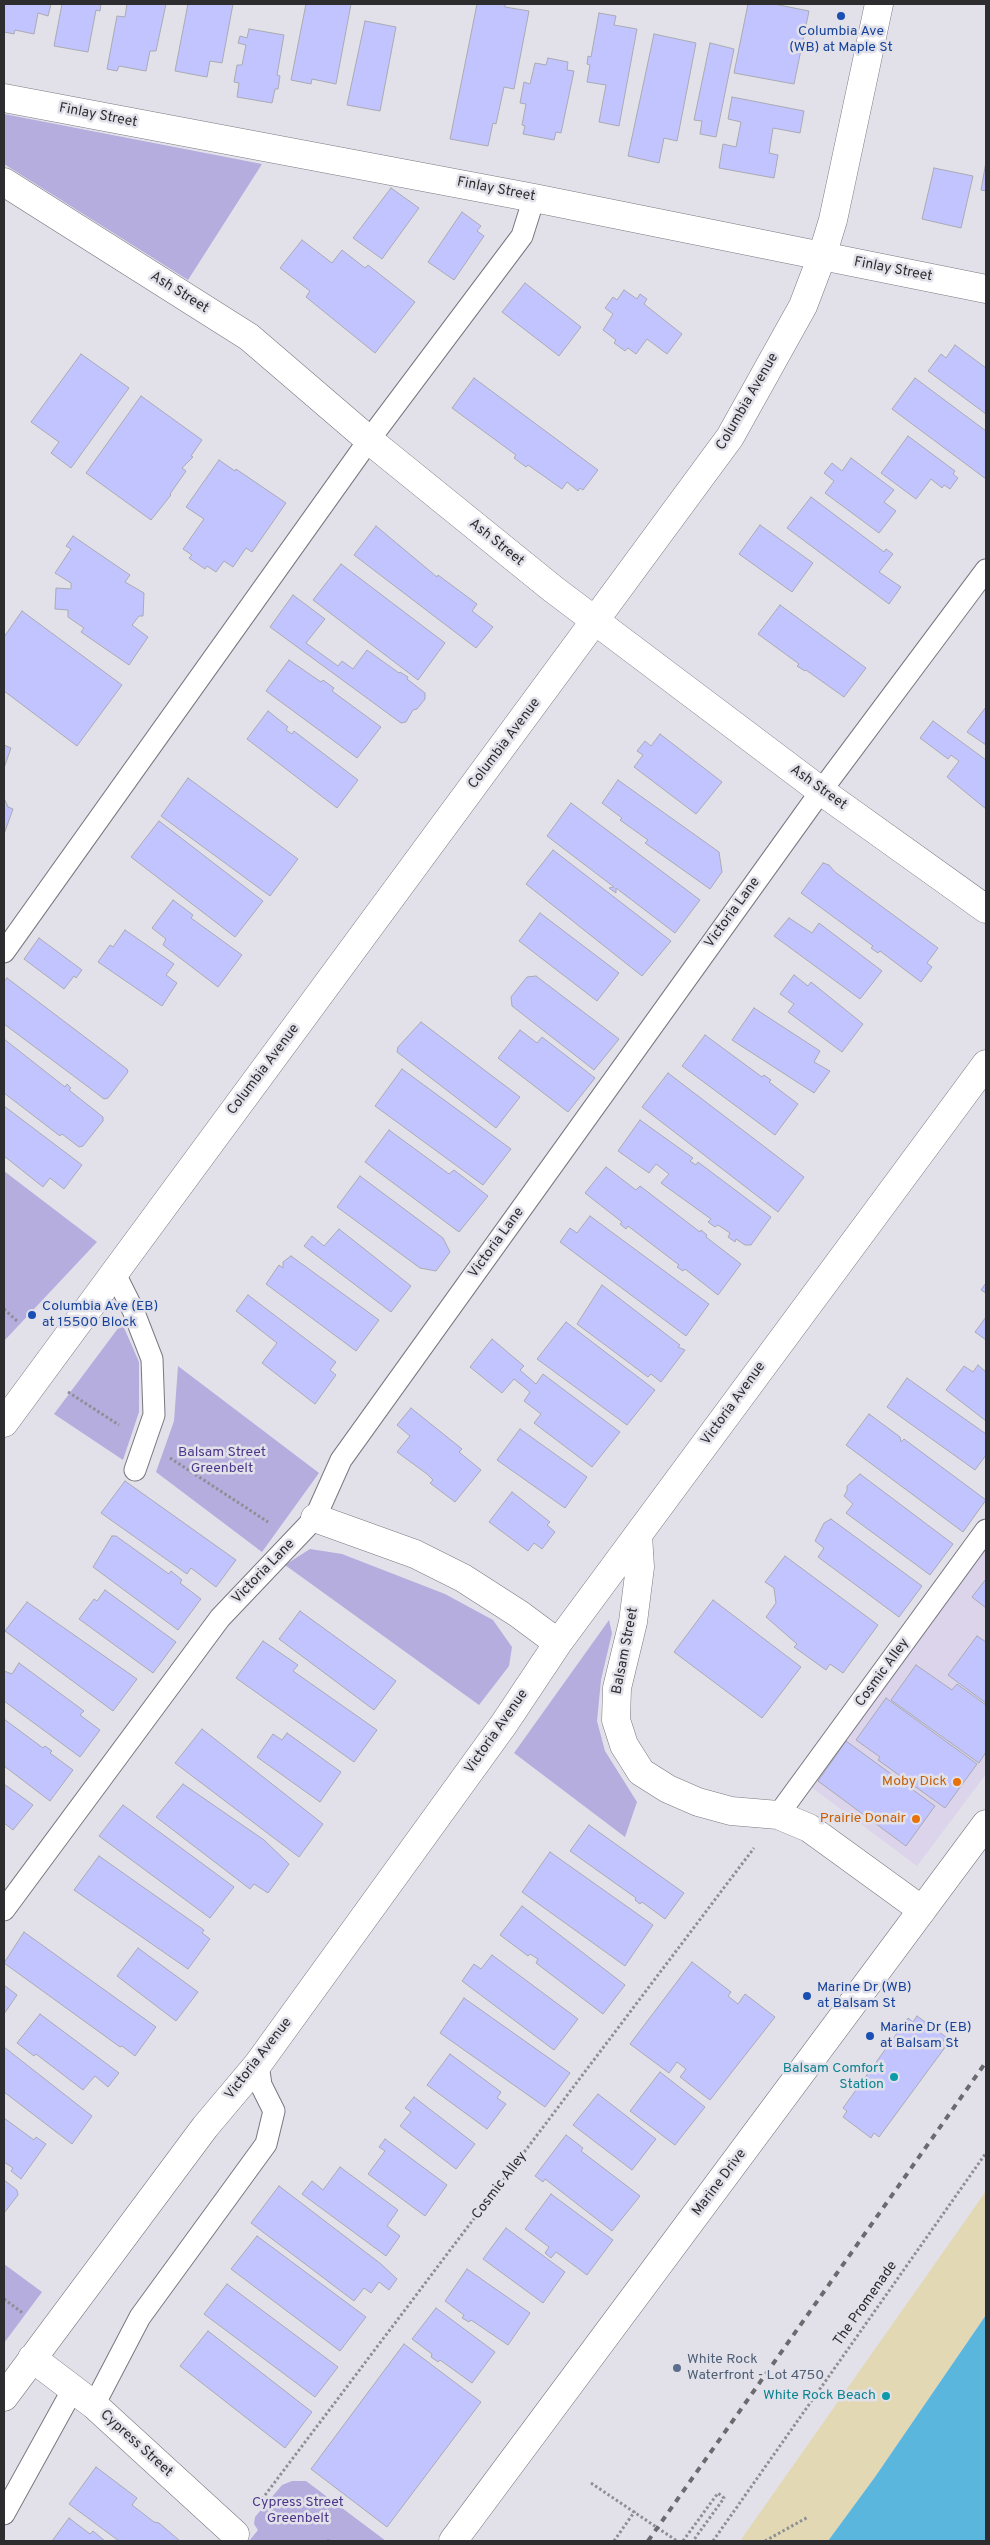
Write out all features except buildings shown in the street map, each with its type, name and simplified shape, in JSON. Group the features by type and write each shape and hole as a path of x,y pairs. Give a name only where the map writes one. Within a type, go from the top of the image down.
{"street":[{"name":"Columbia Avenue","path":"4,1423 596,622 730,437 803,306 822,256 833,220 879,4"},
{"name":"Finlay Street","path":"4,98 534,198 986,289"},
{"name":"Ash Street","path":"4,182 249,337 369,440 596,622 821,791 986,909"},
{"name":"Victoria Avenue","path":"4,2397 205,2127 258,2064 504,1724 558,1643 986,1064"},
{"path":"315,1518 415,1554 463,1578 519,1614 558,1643"},
{"name":"Balsam Street","path":"638,1535 640,1567 632,1622 617,1688 616,1720 624,1745 641,1772 675,1792 698,1802 731,1811 778,1815 809,1828 922,1910"},
{"name":"Marine Drive","path":"453,2541 986,1824"},
{"name":"Cypress Street","path":"32,2358 94,2405 233,2538"}],"lane":[{"path":"4,952 369,440 522,236 534,198"},
{"name":"Victoria Lane","path":"4,1910 220,1618 315,1518 341,1460 821,791 986,570"},
{"path":"114,1272 133,1310 152,1358 154,1415 135,1470"},
{"name":"Cosmic Alley","path":"778,1815 986,1530"},
{"path":"94,2405 140,2317 266,2144 274,2111 261,2085 258,2064"},
{"path":"4,2514 72,2389"}],"path":[{"path":"4,1309 17,1321"},
{"name":"Cosmic Alley","path":"253,2512 756,1845"},
{"name":"The Promenade","path":"713,2541 986,2153"},
{"path":"4,2300 24,2314"},
{"path":"591,2483 677,2541"},
{"path":"683,2541 718,2493 724,2498 693,2541"},
{"path":"614,2541 634,2511"},
{"path":"765,2541 808,2517"}],"shaded area":[{"path":"986,1549 986,1774 917,1866 811,1787"}],"green space":[{"path":"4,114 262,164 188,280 4,164"},
{"path":"4,1171 97,1242 4,1341"},
{"path":"122,1323 139,1362 139,1412 123,1460 54,1414"},
{"name":"Balsam Street Greenbelt","path":"178,1366 319,1473 262,1552 156,1472 174,1421"},
{"path":"310,1549 342,1554 445,1594 493,1620 512,1647 509,1666 479,1705 285,1565"},
{"path":"609,1620 612,1633 601,1680 597,1721 605,1751 637,1802 625,1837 514,1753"},
{"path":"4,2264 42,2292 4,2343"},
{"name":"Cypress Street Greenbelt","path":"292,2481 306,2481 386,2541 249,2541 258,2530 254,2524 255,2517 282,2485"}],"sand":[{"name":"White Rock Beach","path":"986,2191 986,2315 875,2477 828,2541 740,2541"}],"water":[{"path":"986,2315 986,2541 828,2541 875,2477"}],"railway":[{"path":"648,2541 986,2062"}],"place":[{"name":"Columbia Ave (WB) at Maple St","path":"841,16"},
{"name":"Columbia Ave (EB) at 15500 Block","path":"32,1315"},
{"name":"Moby Dick","path":"957,1782"},
{"name":"Prairie Donair","path":"916,1819"},
{"name":"Marine Dr (WB) at Balsam St","path":"807,1996"},
{"name":"Marine Dr (EB) at Balsam St","path":"870,2036"},
{"name":"Balsam Comfort Station","path":"894,2077"},
{"name":"White Rock Waterfront - Lot 4750","path":"677,2368"},
{"name":"White Rock Beach","path":"886,2396"}]}
